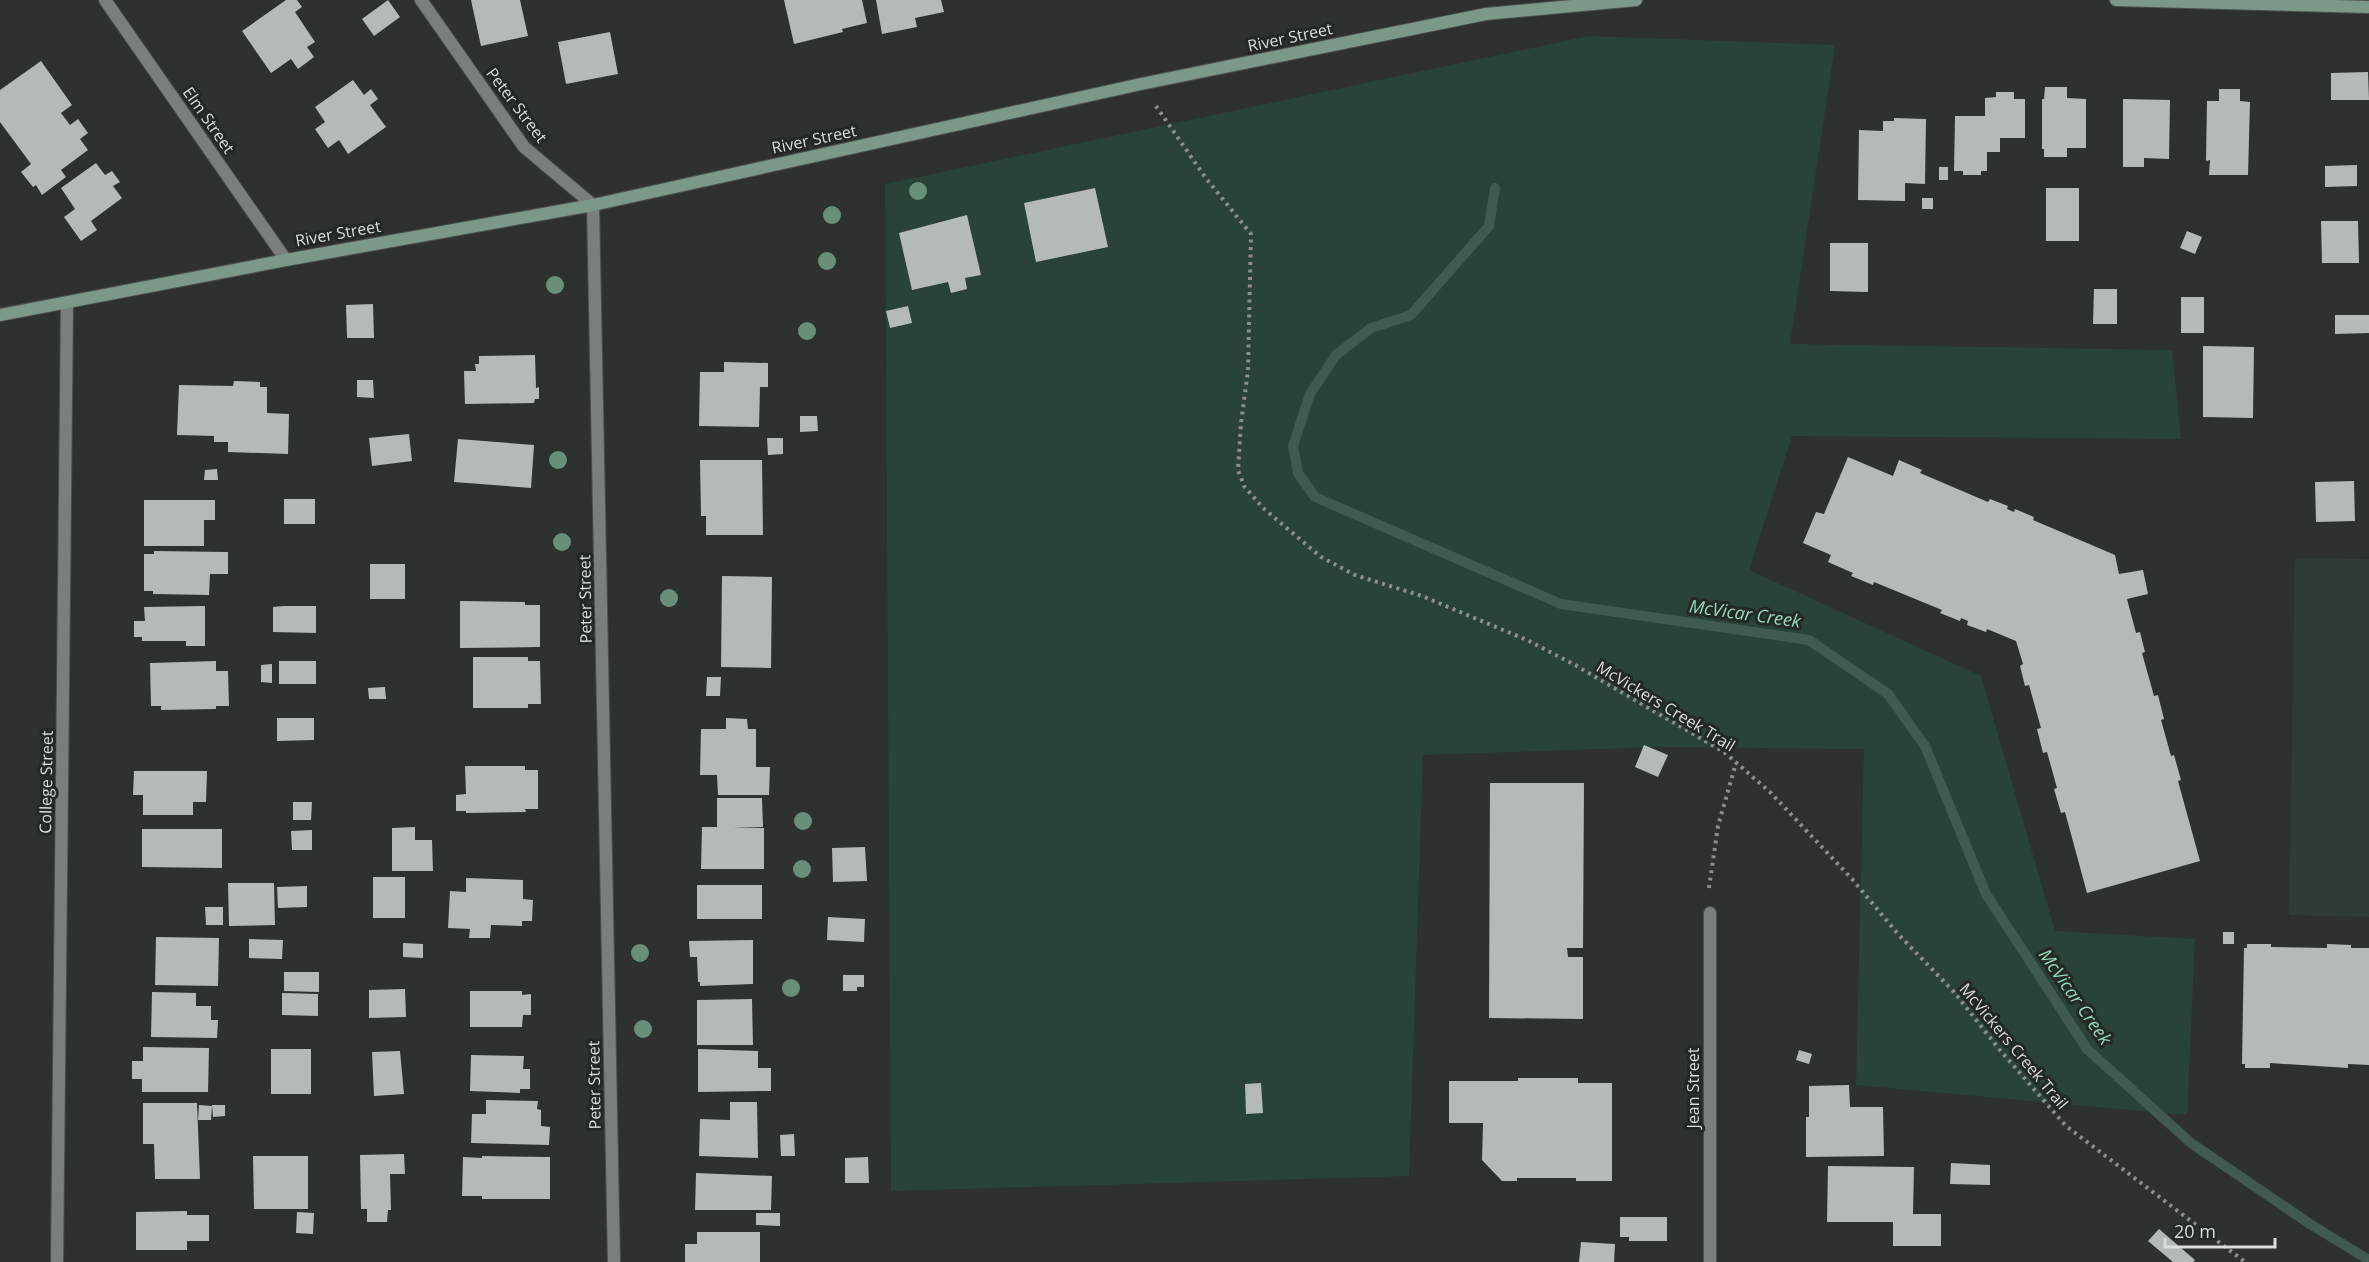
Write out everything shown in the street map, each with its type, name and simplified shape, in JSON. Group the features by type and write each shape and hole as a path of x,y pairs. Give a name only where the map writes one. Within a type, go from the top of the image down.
{"main road":[{"name":"River Street","path":"0,315 286,260 593,205 1141,84 1486,14 1636,0"},
{"path":"2116,0 2369,7"}],"street":[{"name":"Elm Street","path":"105,0 286,260"},
{"name":"Peter Street","path":"421,0 524,147 593,205 614,1262"},
{"name":"College Street","path":"57,1262 67,302"},
{"name":"Jean Street","path":"1710,913 1710,1262"}],"path":[{"name":"McVickers Creek Trail","path":"1141,84 1205,177 1251,234 1248,371 1238,470 1244,486 1263,508 1321,557 1355,575 1422,596 1527,640 1575,665 1724,752 1770,792 1852,879 1898,934 1954,992 1999,1049 2066,1126 2245,1262"},
{"path":"1710,913 1709,886 1718,826 1736,763"}],"shaded area":[{"path":"2295,558 2369,559 2369,917 2289,915"}],"green space":[{"path":"1589,36 1835,45 1790,344 2172,350 2181,439 1792,436 1749,570 1981,676 2055,931 2195,939 2187,1115 1856,1085 1864,749 1658,747 1423,755 1409,1176 891,1191 885,184"}],"building":[{"path":"286,0 297,0 302,7 295,12 315,42 307,47 314,57 298,69 291,59 271,73 242,31"},
{"path":"388,0 400,17 374,36 362,19"},
{"path":"471,0 520,0 528,36 481,46"},
{"path":"784,0 862,0 867,23 842,29 843,32 794,44"},
{"path":"876,0 941,0 944,12 915,18 917,27 882,34"},
{"path":"610,32 618,74 566,84 558,42"},
{"path":"41,61 72,105 61,113 70,125 78,119 88,133 80,139 88,150 61,170 66,177 42,195 36,185 33,187 21,172 31,164 0,122 0,90"},
{"path":"2368,72 2369,100 2331,100 2331,73"},
{"path":"353,80 364,95 371,89 378,99 370,105 386,127 348,154 339,140 328,148 315,129 325,122 315,107"},
{"path":"2045,87 2067,87 2067,98 2086,99 2086,148 2067,148 2067,157 2044,157 2042,99 2044,99"},
{"path":"2219,89 2240,89 2240,101 2250,102 2248,175 2209,175 2210,160 2206,161 2207,101 2219,101"},
{"path":"1996,92 2014,92 2014,99 2025,99 2025,138 2000,138 2000,152 1987,152 1987,171 1981,171 1981,175 1963,175 1963,171 1954,171 1955,116 1985,116 1985,98 1996,97"},
{"path":"2123,99 2170,100 2169,159 2144,158 2144,167 2123,167"},
{"path":"1894,118 1926,119 1925,184 1905,183 1905,201 1858,200 1859,130 1883,131 1883,121 1894,121"},
{"path":"96,163 105,175 112,171 120,182 113,186 122,198 91,221 97,230 81,241 64,217 75,209 61,188"},
{"path":"2357,165 2357,186 2325,187 2325,166"},
{"path":"1939,167 1948,167 1948,180 1939,180"},
{"path":"1095,188 1108,247 1036,262 1024,203"},
{"path":"2046,188 2079,188 2079,241 2046,241"},
{"path":"1922,198 1933,198 1933,209 1922,209"},
{"path":"967,215 981,275 965,278 967,289 951,293 948,282 912,290 899,233"},
{"path":"2321,221 2358,221 2359,263 2322,263"},
{"path":"2187,231 2202,237 2195,254 2180,248"},
{"path":"1830,243 1868,243 1868,292 1830,291"},
{"path":"2094,289 2117,289 2117,324 2093,324"},
{"path":"2181,297 2204,297 2204,333 2181,333"},
{"path":"373,304 374,338 347,338 346,305"},
{"path":"908,306 912,323 890,328 886,311"},
{"path":"2335,315 2369,315 2369,333 2335,334"},
{"path":"2203,346 2254,347 2253,418 2203,417"},
{"path":"535,355 536,388 539,387 539,399 535,399 534,403 465,404 464,371 476,371 475,364 479,364 479,356"},
{"path":"724,362 768,363 768,387 760,387 759,427 699,426 700,372 724,372"},
{"path":"357,380 373,380 374,398 357,397"},
{"path":"234,381 260,382 260,387 267,387 267,413 289,414 288,454 228,452 228,442 214,442 214,436 177,435 179,385 233,386"},
{"path":"800,416 817,416 818,431 800,432"},
{"path":"409,434 412,461 372,466 369,438"},
{"path":"767,438 783,438 783,454 768,455"},
{"path":"458,439 534,445 531,488 454,482"},
{"path":"1848,457 1893,476 1899,460 1922,470 1920,473 1988,502 1990,499 2008,506 2007,509 2014,512 2015,509 2034,517 2033,520 2115,555 2119,574 2143,570 2148,594 2127,599 2136,633 2140,632 2145,652 2142,653 2154,696 2158,695 2164,719 2161,720 2171,756 2174,755 2181,780 2178,781 2200,861 2087,893 2065,812 2061,813 2054,789 2057,788 2047,752 2043,753 2037,729 2041,728 2029,685 2025,686 2020,666 2023,664 2016,641 1987,629 1986,632 1967,625 1968,621 1961,618 1960,621 1940,613 1942,610 1874,582 1873,585 1851,576 1853,573 1828,562 1831,555 1803,543 1816,512 1824,514"},
{"path":"700,460 762,460 763,535 706,535 706,516 701,516"},
{"path":"217,469 218,480 204,480 205,470"},
{"path":"2354,481 2355,521 2316,522 2315,482"},
{"path":"284,499 315,499 315,524 284,524"},
{"path":"144,500 215,500 215,520 204,520 204,546 144,546"},
{"path":"154,551 228,552 228,574 210,574 209,595 153,594 153,591 144,591 144,554 154,554"},
{"path":"370,564 405,564 405,599 370,599"},
{"path":"722,576 772,577 771,668 721,667"},
{"path":"460,601 525,602 525,605 540,605 540,647 460,648"},
{"path":"205,606 205,646 186,646 186,641 142,641 142,637 134,637 134,621 145,621 144,607"},
{"path":"316,606 316,633 273,632 273,607"},
{"path":"473,657 528,657 528,661 540,661 541,704 528,704 528,708 473,708"},
{"path":"216,661 216,671 228,671 229,706 216,706 216,709 161,710 161,706 151,706 150,663"},
{"path":"279,661 316,661 316,684 279,684"},
{"path":"272,664 272,683 261,682 261,665"},
{"path":"707,677 721,677 720,696 706,696"},
{"path":"385,687 386,699 369,699 368,688"},
{"path":"277,718 314,718 314,740 277,741"},
{"path":"726,718 747,719 748,729 756,729 756,767 770,767 769,795 718,795 717,775 700,775 701,729 726,729"},
{"path":"1644,745 1668,755 1658,777 1635,767"},
{"path":"465,766 525,766 525,770 538,770 538,809 525,809 526,812 466,813 466,811 456,811 456,795 466,794"},
{"path":"134,771 207,771 206,802 193,802 193,815 143,815 143,795 133,795"},
{"path":"1490,783 1584,783 1583,948 1567,948 1568,957 1583,957 1583,1019 1489,1018"},
{"path":"717,798 762,798 763,827 733,828 764,828 764,869 701,869 702,827 717,827"},
{"path":"293,802 312,802 311,820 293,820"},
{"path":"415,827 415,840 432,840 433,871 392,871 392,828"},
{"path":"142,829 222,829 222,868 142,867"},
{"path":"312,830 312,850 292,850 291,831"},
{"path":"865,847 867,881 833,882 832,848"},
{"path":"373,877 405,877 405,918 373,918"},
{"path":"466,878 523,880 523,899 533,900 532,921 522,921 522,926 491,925 490,938 469,938 470,929 448,928 450,891 466,892"},
{"path":"228,883 274,883 275,925 229,926"},
{"path":"697,885 762,885 762,919 697,919"},
{"path":"307,886 307,907 278,908 277,887"},
{"path":"205,907 223,907 223,925 206,925"},
{"path":"828,917 865,919 864,942 827,940"},
{"path":"2223,932 2234,932 2234,944 2223,944"},
{"path":"156,937 219,938 218,986 155,985"},
{"path":"249,939 283,940 282,959 249,958"},
{"path":"753,940 753,984 700,986 697,957 690,957 689,941"},
{"path":"403,943 423,944 423,958 403,957"},
{"path":"2247,944 2327,948 2327,944 2369,948 2369,1065 2348,1064 2348,1068 2270,1063 2270,1068 2245,1068 2245,1064 2242,1064 2244,948 2247,948"},
{"path":"284,972 319,972 319,992 284,991"},
{"path":"843,975 864,975 864,987 857,987 857,991 843,991"},
{"path":"405,989 406,1017 369,1018 369,990"},
{"path":"470,991 522,991 522,995 531,994 531,1015 523,1015 522,1027 470,1027"},
{"path":"152,992 196,993 196,1006 211,1006 211,1020 218,1020 217,1038 151,1037"},
{"path":"282,993 318,994 318,1016 282,1015"},
{"path":"752,999 753,1045 697,1045 697,1000"},
{"path":"143,1047 209,1048 208,1092 142,1092 142,1079 132,1079 132,1061 143,1061"},
{"path":"271,1049 311,1049 311,1094 271,1094"},
{"path":"698,1049 758,1051 758,1068 771,1068 771,1091 698,1092"},
{"path":"1799,1050 1812,1054 1809,1064 1796,1060"},
{"path":"400,1051 404,1094 374,1096 372,1052"},
{"path":"471,1055 524,1056 523,1069 530,1069 530,1089 520,1089 520,1093 470,1091"},
{"path":"1518,1078 1578,1078 1578,1083 1612,1083 1612,1181 1576,1181 1576,1178 1517,1178 1517,1181 1502,1181 1482,1160 1483,1123 1449,1123 1449,1081 1518,1081"},
{"path":"1261,1083 1263,1113 1246,1114 1245,1084"},
{"path":"1849,1085 1850,1107 1883,1107 1884,1156 1806,1157 1809,1086"},
{"path":"486,1100 538,1101 537,1109 541,1110 541,1126 550,1127 549,1145 471,1143 472,1114 486,1114"},
{"path":"730,1102 757,1102 758,1158 699,1156 700,1119 730,1120"},
{"path":"143,1103 197,1103 200,1179 155,1179 154,1144 143,1144"},
{"path":"199,1105 212,1106 211,1120 198,1120"},
{"path":"212,1105 225,1105 225,1116 213,1117"},
{"path":"794,1134 795,1156 781,1156 780,1135"},
{"path":"404,1154 405,1174 390,1174 391,1210 388,1210 387,1222 367,1222 367,1209 361,1209 360,1155"},
{"path":"253,1156 308,1156 308,1209 254,1209"},
{"path":"482,1156 550,1157 550,1199 482,1199 482,1196 462,1196 463,1157 482,1158"},
{"path":"868,1157 869,1183 845,1183 845,1158"},
{"path":"1951,1163 1990,1165 1990,1185 1950,1184"},
{"path":"1828,1166 1914,1167 1913,1214 1941,1214 1941,1246 1893,1246 1893,1222 1827,1222"},
{"path":"696,1173 772,1176 771,1210 695,1210"},
{"path":"187,1211 187,1215 209,1215 209,1241 187,1241 187,1250 136,1250 136,1212"},
{"path":"297,1212 314,1213 313,1234 296,1233"},
{"path":"756,1213 780,1213 780,1226 756,1225"},
{"path":"1620,1217 1667,1217 1667,1241 1629,1241 1629,1237 1620,1237"},
{"path":"2159,1229 2195,1260 2193,1262 2173,1262 2148,1241"},
{"path":"697,1232 760,1232 760,1262 685,1262 685,1244 697,1244"},
{"path":"1581,1242 1615,1244 1614,1262 1579,1262"}],"waterway":[{"name":"McVicar Creek","path":"1495,188 1489,226 1411,315 1371,328 1336,355 1310,394 1293,446 1298,473 1315,497 1561,604 1809,640 1888,694 1925,746 1986,894 2087,1049 2191,1143 2310,1224 2369,1260"}]}
